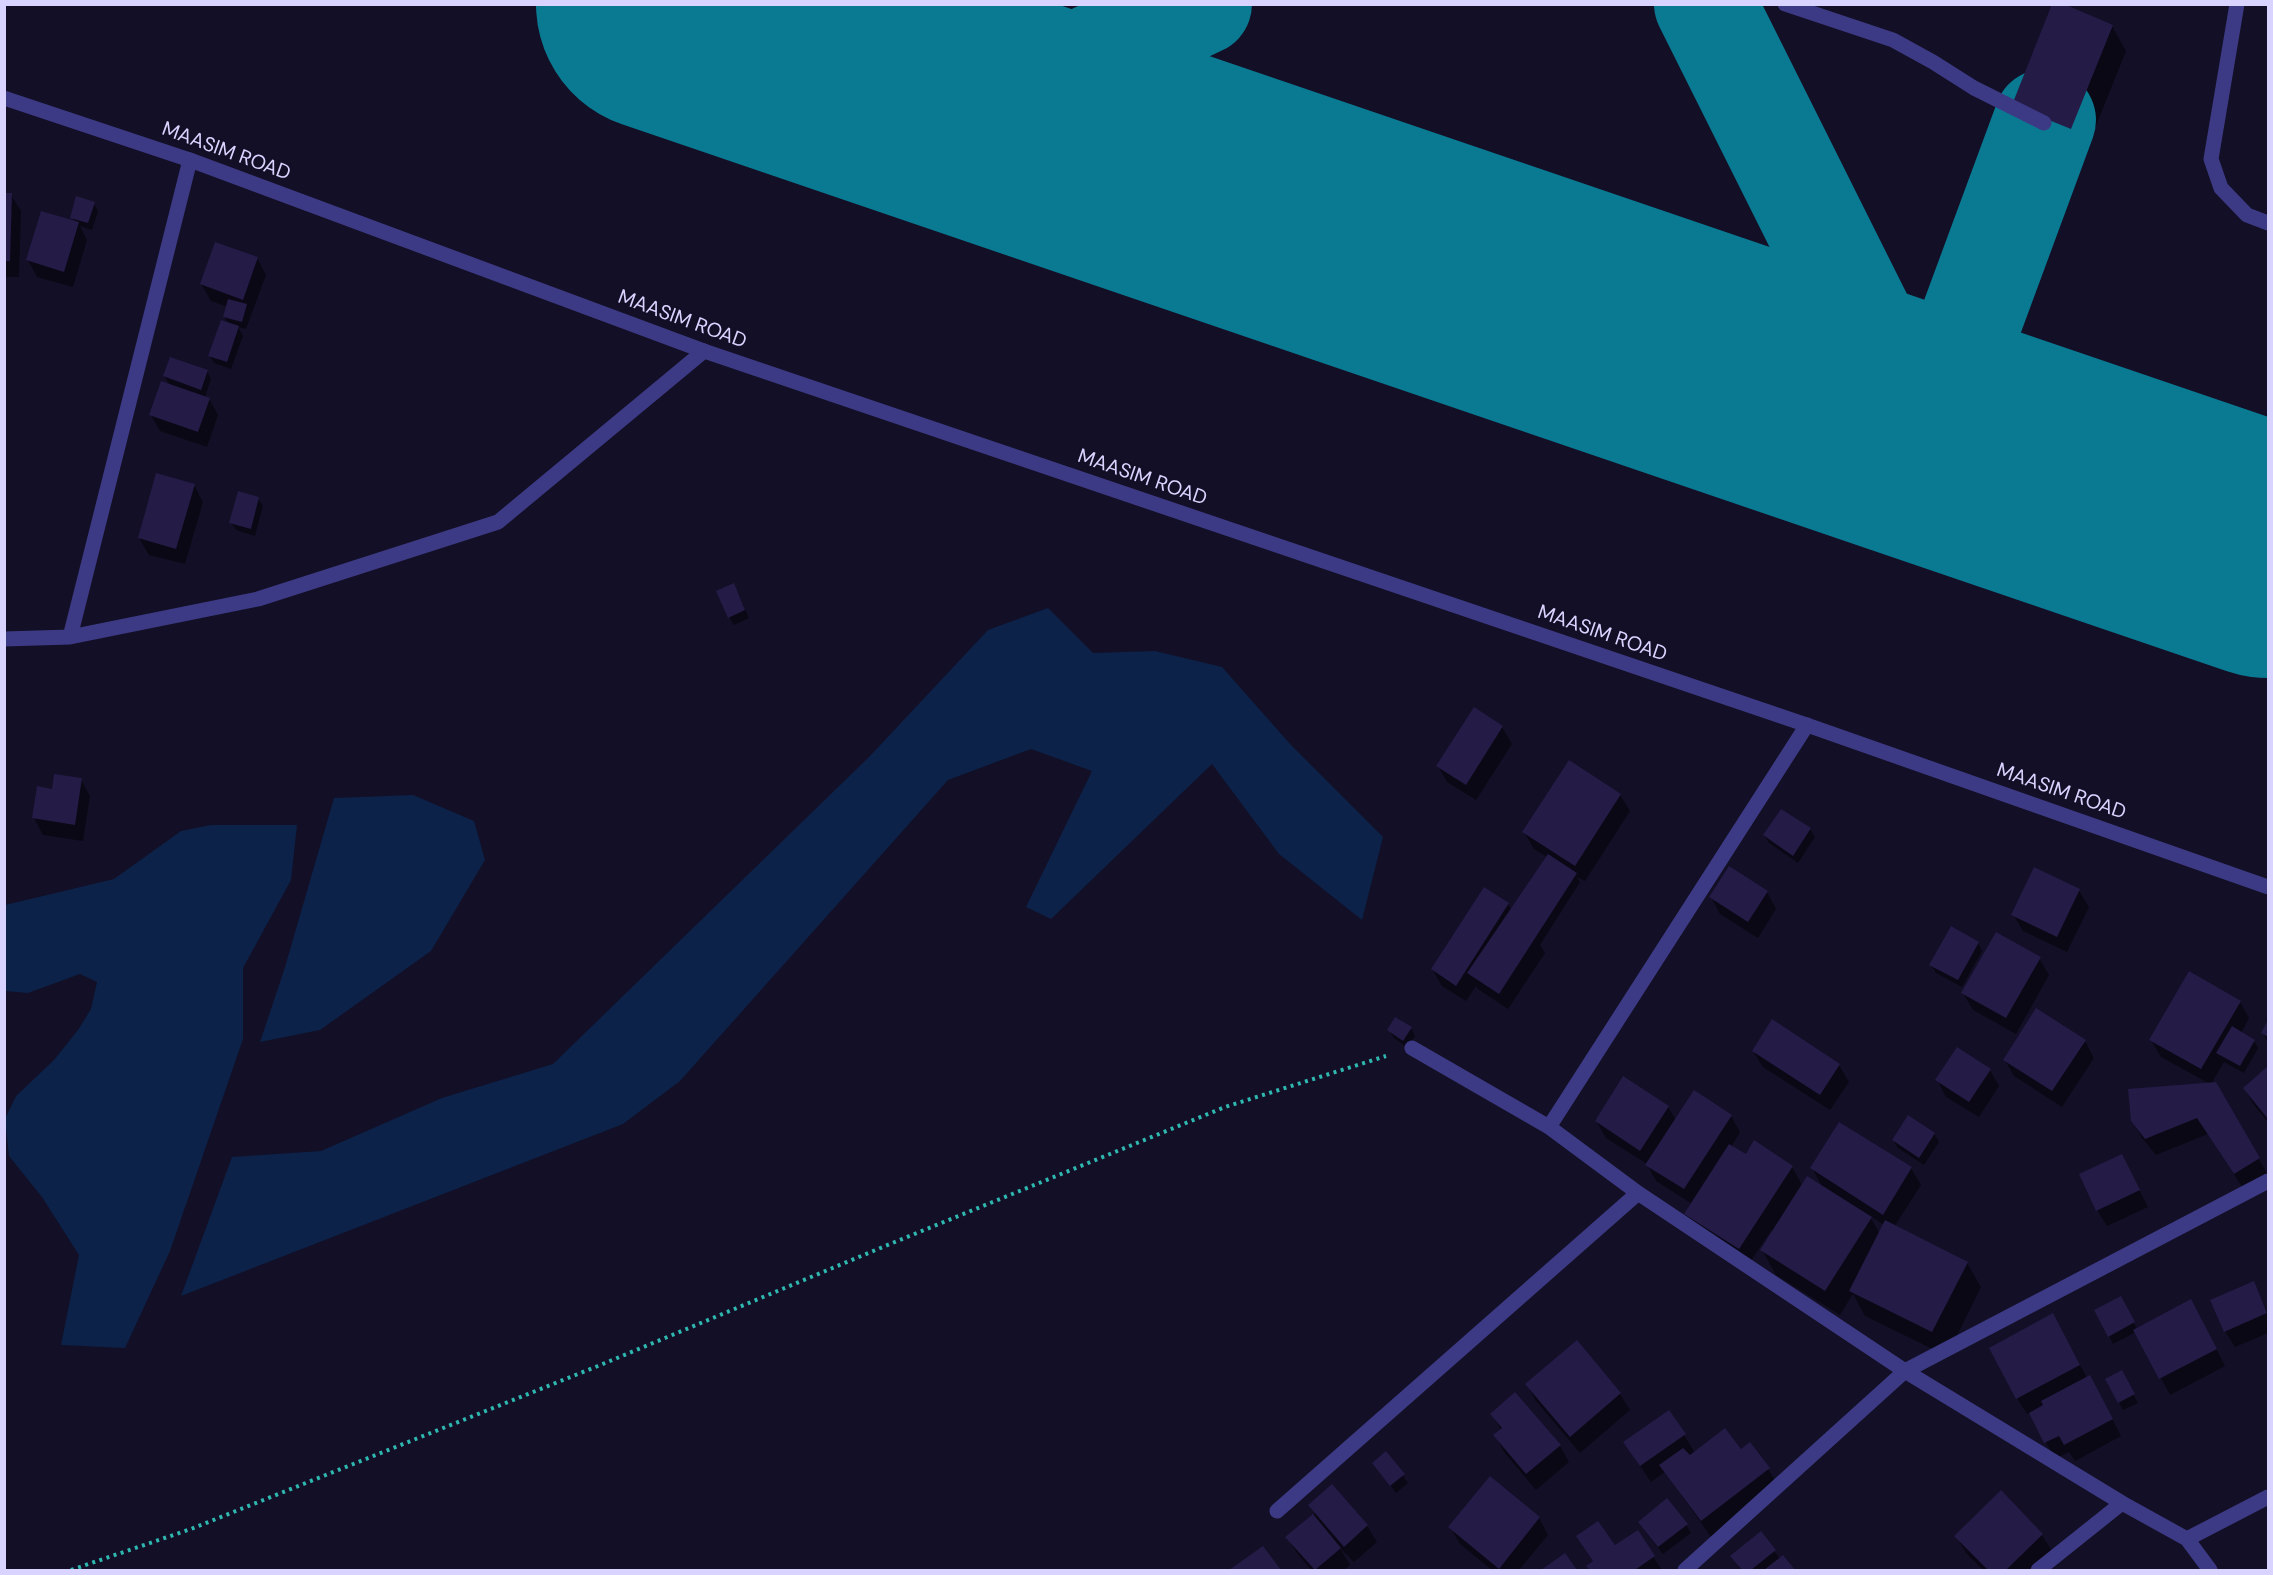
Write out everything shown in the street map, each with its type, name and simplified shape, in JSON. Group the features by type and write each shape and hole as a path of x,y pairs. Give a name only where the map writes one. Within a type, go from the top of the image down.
{"street":[{"path":"1785,4 1893,40 1974,88 2044,123"},
{"path":"2237,4 2211,159 2221,188 2247,215 2268,223"},
{"name":"MAASIM ROAD","path":"4,98 190,160 704,351 1808,725 2268,887"},
{"path":"70,637 190,160"},
{"path":"4,639 70,637 258,599 498,522 704,351"},
{"path":"1549,1127 1808,725"},
{"path":"1412,1048 1549,1127 1638,1193 1905,1371 2122,1503 2187,1539 2210,1570"},
{"path":"1685,1570 1905,1371 2268,1181"},
{"path":"1277,1511 1638,1193"},
{"path":"2187,1539 2268,1497"},
{"path":"2038,1570 2122,1503"}],"path":[{"path":"71,1570 191,1528 555,1383 1225,1107 1412,1048"}],"water":[{"path":"1048,608 1093,653 1155,651 1222,667 1291,745 1383,837 1362,920 1279,854 1212,764 1051,919 1026,907 1092,771 1031,749 948,780 680,1081 623,1124 181,1296 232,1157 321,1151 442,1098 553,1064 870,756 988,630"},
{"path":"413,795 474,821 485,860 431,951 320,1030 260,1042 285,967 334,798"},
{"path":"211,825 297,825 291,880 243,968 243,1039 170,1251 125,1348 61,1345 79,1255 42,1197 9,1156 5,1119 16,1096 54,1060 78,1030 91,1009 97,982 80,974 28,993 5,991 5,905 114,879 181,831"}],"building":[{"path":"2052,4 2064,4 2113,25 2071,129 2012,105"},
{"path":"4,193 12,193 10,261 4,261"},
{"path":"76,196 95,202 88,223 70,218"},
{"path":"41,211 79,222 64,272 26,260"},
{"path":"215,242 258,257 243,300 200,284"},
{"path":"228,299 247,304 242,322 223,317"},
{"path":"221,320 239,326 227,362 208,356"},
{"path":"170,357 208,370 201,390 163,376"},
{"path":"161,381 210,398 198,432 149,415"},
{"path":"156,473 195,484 176,549 138,538"},
{"path":"238,491 259,497 251,529 229,523"},
{"path":"734,583 745,610 728,618 716,591"},
{"path":"1474,707 1503,726 1466,785 1436,766"},
{"path":"1569,760 1621,794 1575,866 1522,832"},
{"path":"54,774 82,778 75,825 32,818 37,786 52,789"},
{"path":"1781,809 1811,828 1793,856 1763,835"},
{"path":"1548,854 1577,873 1499,994 1467,973"},
{"path":"1729,866 1768,891 1748,922 1709,897"},
{"path":"2034,867 2080,889 2057,937 2011,915"},
{"path":"1484,887 1509,903 1456,986 1431,969"},
{"path":"1951,926 1979,942 1958,980 1929,965"},
{"path":"1996,932 2041,957 2006,1018 1961,993"},
{"path":"2189,971 2241,1001 2201,1069 2149,1040"},
{"path":"2036,1008 2086,1040 2052,1091 2003,1060"},
{"path":"1395,1017 1412,1027 1403,1041 1387,1030"},
{"path":"1772,1019 1840,1064 1820,1095 1752,1051"},
{"path":"2268,1020 2268,1037 2261,1033"},
{"path":"2232,1026 2255,1040 2240,1066 2216,1053"},
{"path":"1957,1047 1991,1069 1969,1102 1935,1080"},
{"path":"2268,1066 2268,1119 2243,1088"},
{"path":"1623,1076 1669,1106 1640,1151 1595,1121"},
{"path":"2216,1082 2260,1158 2234,1174 2197,1118 2145,1139 2131,1121 2128,1089"},
{"path":"1694,1090 1732,1115 1684,1189 1645,1165"},
{"path":"1908,1115 1935,1133 1919,1158 1892,1140"},
{"path":"1839,1122 1912,1167 1883,1215 1810,1168"},
{"path":"1754,1140 1793,1166 1739,1249 1684,1214 1729,1144 1746,1154"},
{"path":"2122,1154 2140,1190 2096,1211 2079,1174"},
{"path":"1807,1176 1872,1217 1825,1291 1760,1250"},
{"path":"1885,1220 1968,1262 1932,1332 1849,1291"},
{"path":"2254,1281 2267,1313 2224,1332 2210,1300"},
{"path":"2121,1296 2135,1322 2108,1337 2094,1310"},
{"path":"2191,1299 2217,1349 2159,1379 2133,1330"},
{"path":"2053,1313 2080,1365 2016,1399 1989,1348"},
{"path":"1577,1340 1621,1393 1570,1437 1525,1384"},
{"path":"2122,1370 2135,1394 2118,1403 2105,1379"},
{"path":"2090,1375 2113,1419 2064,1445 2059,1436 2044,1443 2029,1413 2043,1405 2041,1401"},
{"path":"1515,1392 1561,1445 1526,1474 1493,1435 1502,1428 1490,1414"},
{"path":"1669,1410 1686,1434 1640,1466 1623,1442"},
{"path":"1725,1428 1741,1449 1750,1442 1770,1468 1701,1521 1659,1465 1683,1448 1690,1455"},
{"path":"1386,1451 1405,1474 1390,1486 1372,1463"},
{"path":"1490,1476 1540,1517 1499,1569 1448,1527"},
{"path":"1332,1484 1368,1525 1344,1547 1308,1505"},
{"path":"2001,1490 2043,1534 2006,1570 1988,1570 1954,1536"},
{"path":"1667,1498 1688,1524 1658,1547 1638,1522"},
{"path":"1313,1514 1341,1548 1315,1570 1285,1537"},
{"path":"1598,1521 1615,1545 1638,1530 1655,1556 1635,1570 1590,1570 1586,1566 1593,1561 1576,1536"},
{"path":"1761,1531 1776,1550 1751,1570 1742,1570 1730,1556"},
{"path":"1263,1546 1281,1570 1229,1570"},
{"path":"1565,1553 1577,1570 1541,1570"},
{"path":"1783,1555 1795,1570 1764,1570"}],"taxiway":[{"path":"886,80 981,93 1009,90 1037,82 1201,4"},
{"path":"1705,4 1900,391 1914,410 1932,426 1965,448"},
{"path":"1932,426 2045,120"}],"runway":[{"path":"663,4 2268,551"}]}
